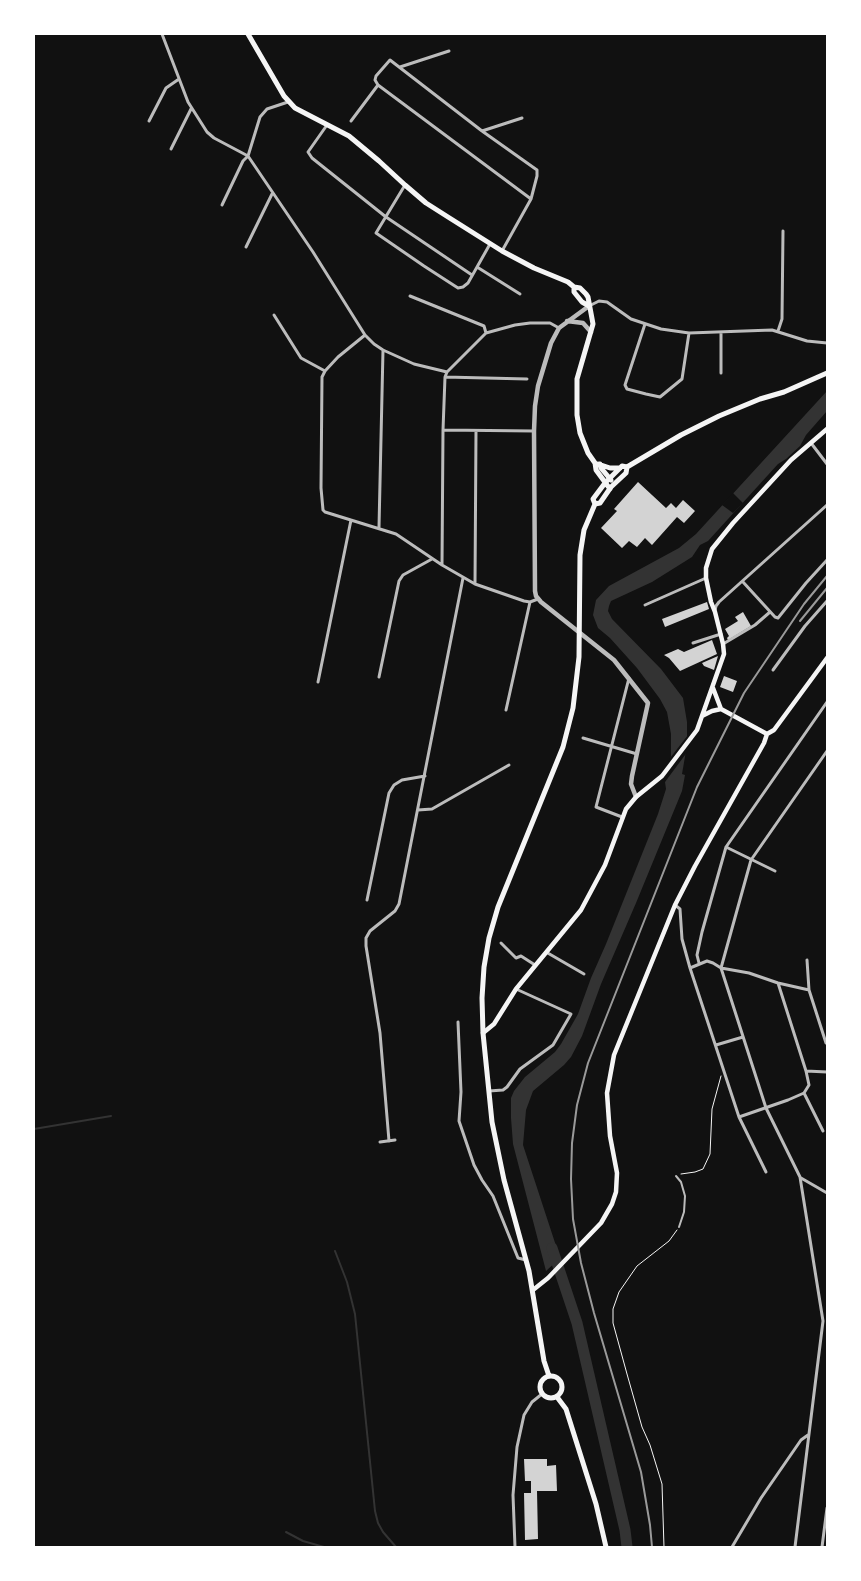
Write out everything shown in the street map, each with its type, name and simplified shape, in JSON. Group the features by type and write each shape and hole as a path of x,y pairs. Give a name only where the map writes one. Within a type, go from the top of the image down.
{"main road":[{"path":"248,34 288,102 304,114 357,142 426,203 502,251 534,268 568,282 574,287 574,292 582,302 589,306 593,324 577,379 576,397 580,433 588,453 609,478 610,488"},
{"path":"597,464 610,468 627,467 681,435 719,416 760,399 784,392 827,373"},
{"path":"483,1034 494,1024 516,989 581,910 605,865 626,809 636,797 662,776 690,741 702,716 702,711 713,688 724,657 721,634 712,607 706,578 708,561 715,544 791,460 827,429"},
{"path":"597,464 596,470 610,488"},
{"path":"595,504 600,503 610,488 626,473 627,467"},
{"path":"550,1376 544,1361 533,1290 526,1260 497,1150 488,1091 483,1034 482,998 484,967 489,938 508,879 563,747 573,708 579,656 580,554 584,530 595,504 593,499 609,478 620,468"},
{"path":"533,1290 548,1278 601,1223 612,1204 616,1192 617,1173 608,1115 608,1092 614,1055 675,905 695,866 764,743 767,734 774,730 827,658"},
{"path":"713,688 722,709 767,734"},
{"path":"702,716 722,709"},
{"path":"550,1376 558,1378 562,1385 561,1393 556,1397 549,1398 542,1394 540,1384 545,1378 550,1376"},
{"path":"556,1397 569,1416 596,1504 606,1547"}],"street":[{"path":"162,34 192,109 207,132 214,138 248,156 313,252 364,335 383,350 426,368 447,372"},
{"path":"400,67 449,51"},
{"path":"502,251 531,199 537,170 482,131 390,60 376,76 375,80 378,85 531,199"},
{"path":"149,121 166,88 179,79"},
{"path":"351,121 378,85"},
{"path":"222,205 243,161 248,156 260,117 267,109 288,102"},
{"path":"171,150 192,109"},
{"path":"482,131 522,118"},
{"path":"327,125 308,152 312,158 386,217 472,275"},
{"path":"405,185 376,232 424,266 458,288 463,287 490,244"},
{"path":"246,247 272,194"},
{"path":"778,331 782,319 783,231"},
{"path":"477,267 520,294"},
{"path":"410,296 484,326 486,333"},
{"path":"636,797 631,784 648,703 614,660 538,599 534,591 535,406 538,386 551,343 559,328 567,321 599,301 607,302 632,319 661,329 689,333 772,330 807,340 827,343"},
{"path":"274,315 302,358 325,372"},
{"path":"567,321 583,323 591,332"},
{"path":"442,565 443,430 445,377 447,372 486,333 530,323 550,323 559,328"},
{"path":"645,324 624,385 627,389 660,397 682,379 689,333"},
{"path":"721,332 721,373"},
{"path":"364,335 338,357 325,372 321,385 321,498 325,512 396,534 432,559 475,584 530,602 538,599"},
{"path":"380,528 383,350"},
{"path":"445,377 527,380"},
{"path":"443,430 534,431"},
{"path":"475,584 476,431"},
{"path":"811,442 827,464"},
{"path":"715,612 719,602 827,505"},
{"path":"318,682 351,520"},
{"path":"379,677 399,581 403,575 432,559"},
{"path":"742,582 774,617 778,618 827,560"},
{"path":"389,1141 380,1033 366,938 370,931 395,911 399,904 464,578"},
{"path":"646,605 706,578"},
{"path":"773,670 805,626 827,601"},
{"path":"506,710 530,602"},
{"path":"723,644 755,625 770,612"},
{"path":"693,643 721,634"},
{"path":"622,817 596,807 629,677"},
{"path":"699,964 697,955 702,932 726,847 827,702"},
{"path":"583,738 637,754"},
{"path":"795,1547 823,1321 800,1178 766,1108 721,968 751,860 827,751"},
{"path":"418,810 432,809 509,766"},
{"path":"367,900 389,793 394,785 402,780 425,776"},
{"path":"726,847 775,871"},
{"path":"675,905 680,909 682,938 690,968 739,1117 766,1172"},
{"path":"501,943 516,958 521,956 535,965"},
{"path":"546,952 584,974"},
{"path":"807,960 809,990 826,1043"},
{"path":"690,968 707,961 721,968 749,973 778,983 809,990"},
{"path":"739,1117 804,1093 809,1084 778,983"},
{"path":"488,1091 504,1090 520,1069 553,1044 571,1014 516,989"},
{"path":"458,1022 461,1092 459,1121 474,1165 493,1196 518,1258 526,1260"},
{"path":"716,1046 743,1037"},
{"path":"806,1071 827,1072"},
{"path":"804,1093 823,1130"},
{"path":"380,1142 395,1140"},
{"path":"800,1178 827,1193"},
{"path":"515,1547 513,1495 517,1446 524,1415 532,1402 542,1394"},
{"path":"732,1547 761,1498 801,1440 809,1435"},
{"path":"822,1547 827,1508"}],"lane":[{"path":"676,1176 681,1182 685,1196 684,1212 679,1227"}],"path":[{"path":"676,1176 703,1169 710,1154 712,1109 723,1068"},
{"path":"664,1547 662,1484 650,1445 642,1427 627,1374 614,1323 613,1309 619,1292 632,1272 648,1256 669,1241 679,1227"}],"shaded area":[{"path":"827,391 827,411 806,435 800,446 778,464 708,541 700,545 692,557 652,582 611,601 609,606 608,611 612,619 661,669 683,698 687,722 687,745 682,774 685,775 682,791 601,984 582,1036 571,1057 564,1065 533,1091 526,1110 523,1145 560,1258 546,1271 513,1144 511,1098 525,1077 555,1052 578,1014 658,814 666,789 665,782 671,756 671,734 667,712 660,699 637,668 610,638 598,628 593,615 596,600 609,586 679,548 696,534"}],"pier":[{"path":"733,493 743,503 733,513 722,505"},
{"path":"688,735 690,741 688,751 665,782 667,762"}],"building":[{"path":"638,482 666,508 671,503 676,508 683,500 695,511 684,523 677,517 652,545 645,538 637,547 629,541 622,548 601,528 617,511 614,509"},
{"path":"707,602 709,609 665,627 662,619"},
{"path":"743,612 751,626 728,640 729,636 725,629 738,621 735,617"},
{"path":"712,640 717,654 680,671 664,655 678,649 684,652"},
{"path":"718,656 714,670 704,666 702,663"},
{"path":"724,676 737,681 733,692 720,687"},
{"path":"524,1459 547,1459 547,1466 556,1465 557,1491 537,1491 538,1539 525,1540 524,1493 531,1493 531,1481 525,1481"}],"waterway":[{"path":"34,1129 111,1116"},
{"path":"552,1248 577,1323 625,1530 627,1547"},
{"path":"335,1251 347,1282 355,1314 375,1511 383,1532 396,1547"},
{"path":"286,1532 303,1541 324,1547"}],"railway":[{"path":"652,1547 641,1472 594,1313 581,1263 573,1219 572,1143 577,1105 588,1063 697,787 744,693 804,604 827,576"},
{"path":"800,621 827,588"}]}
